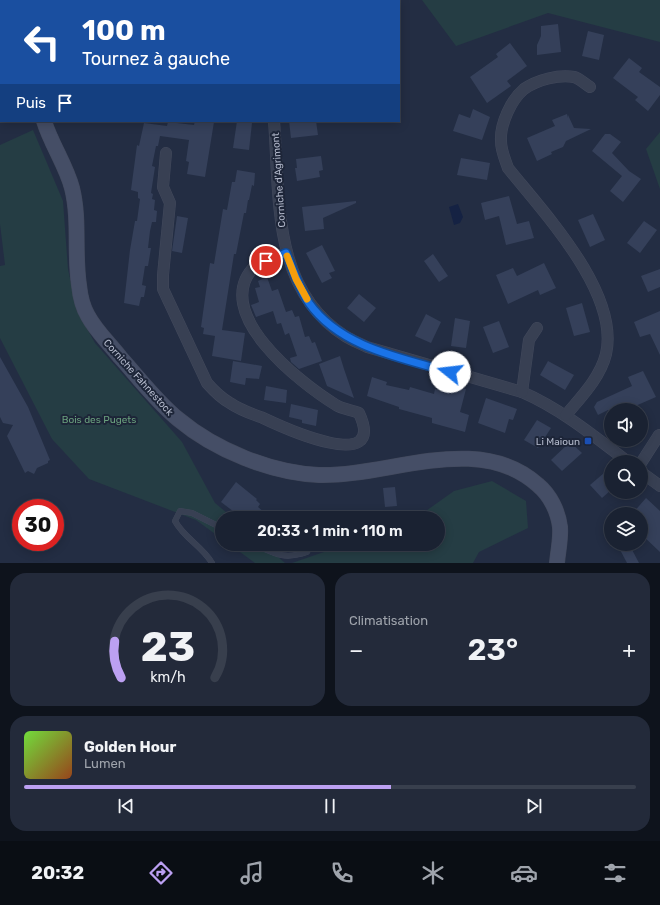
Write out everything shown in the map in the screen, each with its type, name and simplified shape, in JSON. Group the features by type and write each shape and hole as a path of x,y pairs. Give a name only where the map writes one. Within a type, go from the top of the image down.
{"main road":[{"name":"Corniche Fahnestock","path":"44,122 72,187 78,225 78,278 85,311 101,335 147,387 178,419 208,439 237,454 266,465 292,472 319,475 345,474 471,458 495,461 526,475 544,491 552,502 560,527 557,563"}],"street":[{"path":"566,415 595,380 606,354 607,329 592,283 579,258 508,168 503,154 501,140 504,124 512,104 525,89 543,81 560,77 575,77 590,87"},
{"name":"Corniche d'Agrimont","path":"274,122 279,203 286,253 296,279 310,304 326,320 344,336 366,346 392,355 522,392 566,415 619,455"},
{"path":"166,153 163,187 170,203 162,275 163,289 207,383 217,394 230,404 309,438 349,445 358,442 364,434 363,423 359,413 337,406 287,366 258,337 245,311 242,294 245,282 256,265 286,253"},
{"path":"522,392 529,340 537,328"},
{"path":"646,455 658,434"},
{"path":"648,477 660,486"}],"lane":[{"path":"212,563 206,553 180,531 175,521 180,511 192,513 215,524"},
{"path":"267,551 275,555 294,556 308,551"}],"green space":[{"path":"422,0 660,0 660,42 548,13 456,46"},
{"name":"Bois des Pugets","path":"33,130 63,201 68,269 77,311 95,343 182,442 215,503 225,511 215,511 215,534 196,520 89,479 52,439 0,338 0,266 5,265 0,224 0,145"},
{"path":"660,132 660,189 646,149"},
{"path":"492,481 526,501 528,528 479,552 473,563 292,563 327,551 445,551 445,511 426,511 454,491"},
{"path":"239,551 271,551 285,563 255,563"}],"water":[{"path":"458,204 463,217 460,223 454,225 449,207"}],"building":[{"path":"558,24 561,52 537,55 537,45 541,36 541,26"},
{"path":"588,31 604,35 599,60 582,56"},
{"path":"510,43 527,66 507,81 511,86 487,103 470,77 498,57 496,54"},
{"path":"629,58 642,68 639,72 660,87 660,95 648,111 635,100 638,97 613,78"},
{"path":"473,109 490,117 482,140 453,131 459,114 470,118"},
{"path":"567,114 574,128 591,129 566,141 563,147 551,152 552,154 537,161 527,138 555,126 552,120"},
{"path":"168,122 194,125 195,122 214,122 205,177 187,174 189,162 186,161 189,140 160,136 158,146 156,146 152,166 155,167 151,193 153,194 152,199 155,200 154,210 157,211 156,222 152,222 150,231 148,248 151,248 148,266 145,266 142,285 146,286 144,297 141,297 139,306 124,303 130,250 135,221 137,221 140,199 138,198 138,192 131,190 137,145 139,146 144,123 167,126"},
{"path":"237,122 252,123 249,150 233,148"},
{"path":"289,122 316,122 318,135 291,138"},
{"path":"605,134 610,134 621,142 612,153 629,171 641,179 623,202 610,191 622,176 592,151"},
{"path":"321,156 323,170 319,171 320,177 297,181 295,168 297,168 296,159"},
{"path":"461,158 490,163 487,180 457,175"},
{"path":"237,170 255,173 254,186 252,185 246,213 244,213 236,254 234,254 222,330 245,333 241,361 212,356 215,336 203,334 204,328 201,327 210,263 214,264 223,209 227,210 232,182 235,182"},
{"path":"509,196 517,224 529,221 534,238 506,245 499,216 485,220 481,203"},
{"path":"356,201 356,203 323,218 324,229 305,231 302,207"},
{"path":"593,214 605,240 590,247 578,220"},
{"path":"177,216 188,218 182,253 172,251"},
{"path":"644,221 657,230 640,253 627,243"},
{"path":"322,245 335,271 329,273 332,278 322,283 306,253"},
{"path":"433,254 448,276 439,282 424,261"},
{"path":"544,263 556,288 540,295 538,290 508,304 496,275 513,268 517,276"},
{"path":"660,269 660,287 648,292 641,276"},
{"path":"267,277 272,291 278,289 286,312 292,310 295,317 299,316 305,337 309,336 312,343 315,342 322,361 299,369 291,362 290,358 297,356 289,333 285,335 281,323 277,324 273,311 256,317 251,305 259,302 255,288 260,287 258,281"},
{"path":"359,294 376,308 364,322 347,308"},
{"path":"582,303 590,332 574,336 566,308"},
{"path":"660,311 660,355 650,334 640,337 634,322"},
{"path":"426,314 441,322 431,343 415,336"},
{"path":"455,318 470,321 466,348 451,346"},
{"path":"499,321 509,347 493,353 483,327"},
{"path":"340,356 354,398 327,386 319,364"},
{"path":"0,357 28,407 50,460 48,463 37,468 34,474 28,471 25,473 7,436 13,425 3,423 0,417"},
{"path":"233,361 262,366 259,379 246,378 245,385 230,382"},
{"path":"548,361 574,375 565,390 540,375"},
{"path":"643,371 656,397 642,403 604,403 604,412 598,415 594,407 597,402 632,386 628,377"},
{"path":"372,377 387,382 386,385 409,390 410,387 434,394 435,389 441,391 443,383 466,389 460,412 469,415 465,432 432,423 432,418 399,409 399,407 367,396"},
{"path":"266,386 287,390 286,403 264,400"},
{"path":"486,398 517,409 513,420 509,419 505,433 478,423"},
{"path":"291,404 318,410 316,426 302,423 302,420 289,417"},
{"path":"537,420 551,428 538,448 524,440"},
{"path":"570,442 582,453 562,471 551,460"},
{"path":"604,473 604,496 602,498 590,485"},
{"path":"236,482 257,499 256,500 260,504 258,507 263,511 233,511 221,502"},
{"path":"395,487 397,506 385,507 383,488"},
{"path":"645,499 647,499 660,511 660,552 648,541 648,507 638,507"},
{"path":"621,551 633,551 639,563 627,563"}],"slow traffic":[{"path":"287,256 296,279 307,299"}],"place":[{"name":"Li Maioun","path":"588,441"}],"route":[{"path":"266,261 286,253 296,279 310,304 344,336 379,351 450,372"}]}
